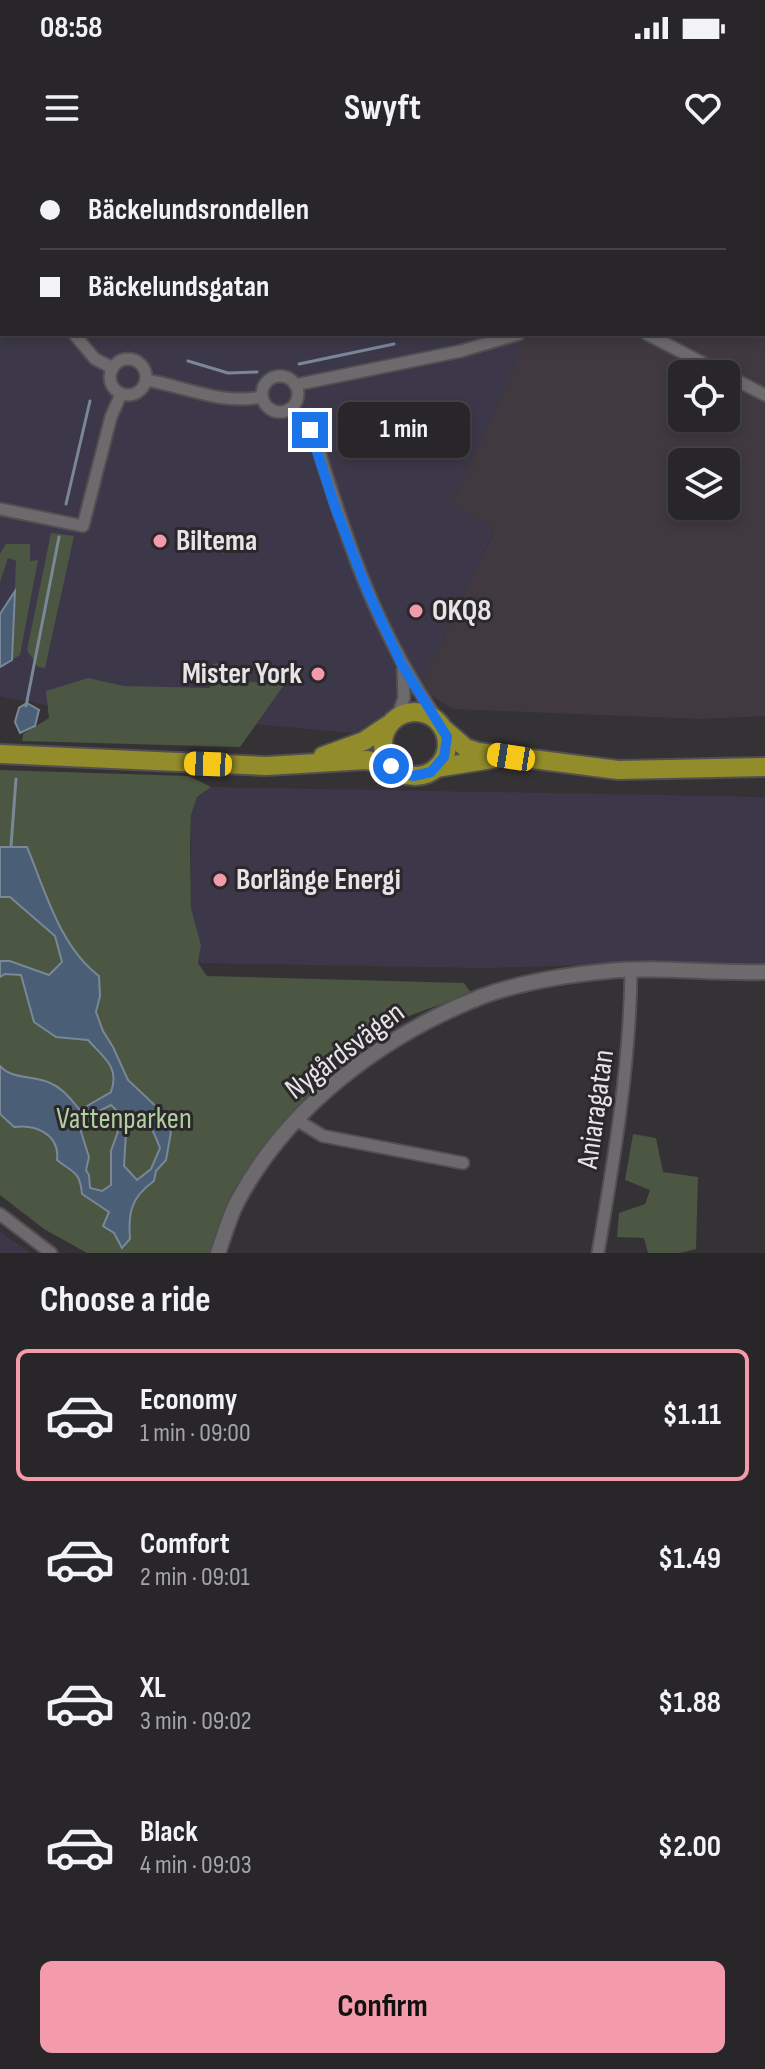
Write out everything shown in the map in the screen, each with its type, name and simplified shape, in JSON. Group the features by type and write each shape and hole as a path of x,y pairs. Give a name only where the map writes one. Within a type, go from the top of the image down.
{"highway":[{"path":"297,764 350,747 407,712 425,713 466,748 511,757 618,770 765,767"},
{"path":"391,766 382,746 393,720"},
{"path":"436,768 446,751 442,727"},
{"path":"0,754 266,766 367,760 413,776 436,768 511,757"},
{"path":"618,770 765,755"}],"street":[{"path":"76,336 95,359 113,368"},
{"path":"651,336 698,360"},
{"path":"295,385 461,351 499,337"},
{"path":"122,360 134,360 143,368 146,380 137,393 121,394 112,386 110,374 122,360"},
{"path":"283,376 295,385 298,395 290,409 273,411 264,403 264,386 272,378 283,376"},
{"path":"146,380 227,400 262,397"},
{"path":"740,382 765,395"},
{"path":"0,509 83,526 111,417 121,394"},
{"path":"290,409 315,438 335,507 361,577 402,665 442,727"},
{"path":"393,720 404,689 402,665"},
{"name":"Nygårdsvägen","path":"218,1253 236,1204 263,1158 295,1119 394,1040 484,996 552,979 631,970 765,972"},
{"name":"Aniaragatan","path":"598,1253 627,1068 631,970"},
{"path":"295,1119 323,1136 463,1163"},
{"path":"0,1214 51,1253"}],"shaded area":[{"path":"0,336 508,336 520,354 452,503 495,529 421,684 422,690 354,733 45,705 0,696"},
{"path":"508,336 765,336 765,716 701,719 453,709 422,690 421,684 495,530 452,503 520,354"},
{"path":"211,787 765,797 765,966 621,964 486,968 198,963 201,945 191,908 191,815 197,797"},
{"path":"0,1231 7,1237 31,1253 0,1253"}],"green space":[{"path":"51,533 74,536 45,668 38,667 27,650"},
{"path":"6,544 30,544 30,561 38,560 20,655 12,660 16,561 8,558 0,582 0,554"},
{"path":"225,661 234,680 284,685 240,747 22,741 23,734 49,718 46,691 88,678 124,686 210,688 211,665"},
{"name":"Vattenparken","path":"0,770 189,776 211,787 197,797 191,815 190,845 191,908 201,945 198,963 207,976 464,983 471,993 409,1016 383,1030 290,1116 235,1199 209,1253 87,1253 44,1229 0,1195"},
{"path":"633,1134 656,1138 663,1172 698,1177 696,1249 680,1253 648,1253 644,1238 617,1237 619,1213 645,1204 650,1190 625,1180"}],"water":[{"path":"15,591 12,660 0,667 0,614"},
{"path":"27,703 39,710 35,726 20,733 15,722 19,708"},
{"name":"Vattenparken","path":"0,847 27,847 64,934 85,964 99,976 100,996 96,1012 103,1031 128,1080 162,1112 171,1132 166,1160 156,1171 154,1181 140,1193 133,1206 130,1239 122,1248 114,1233 103,1226 109,1212 82,1194 77,1177 57,1160 57,1151 50,1137 38,1129 14,1127 0,1114 0,1066 11,1073 55,1085 80,1110 111,1092 113,1076 109,1063 88,1040 56,1037 34,1022 21,975 5,974 0,977 0,961 10,961 49,975 62,962 55,936 10,897 0,897","holes":["111,1105 123,1117 111,1151 111,1185 102,1191 90,1188 86,1170 89,1157 78,1122","132,1112 147,1122 160,1148 151,1169 137,1180 124,1166 127,1116"]}],"waterway":[{"path":"299,364 394,344"},
{"path":"188,361 228,373 257,372"},
{"path":"66,504 90,401"},
{"path":"26,706 59,537"},
{"path":"11,846 16,779"}],"place":[{"name":"Biltema","path":"160,541"},
{"name":"OKQ8","path":"416,611"},
{"name":"Mister York","path":"318,674"},
{"name":"Borlänge Energi","path":"220,880"}],"route":[{"path":"310,430 361,577 402,665 447,737 444,757 431,772 413,776 391,766"}]}
